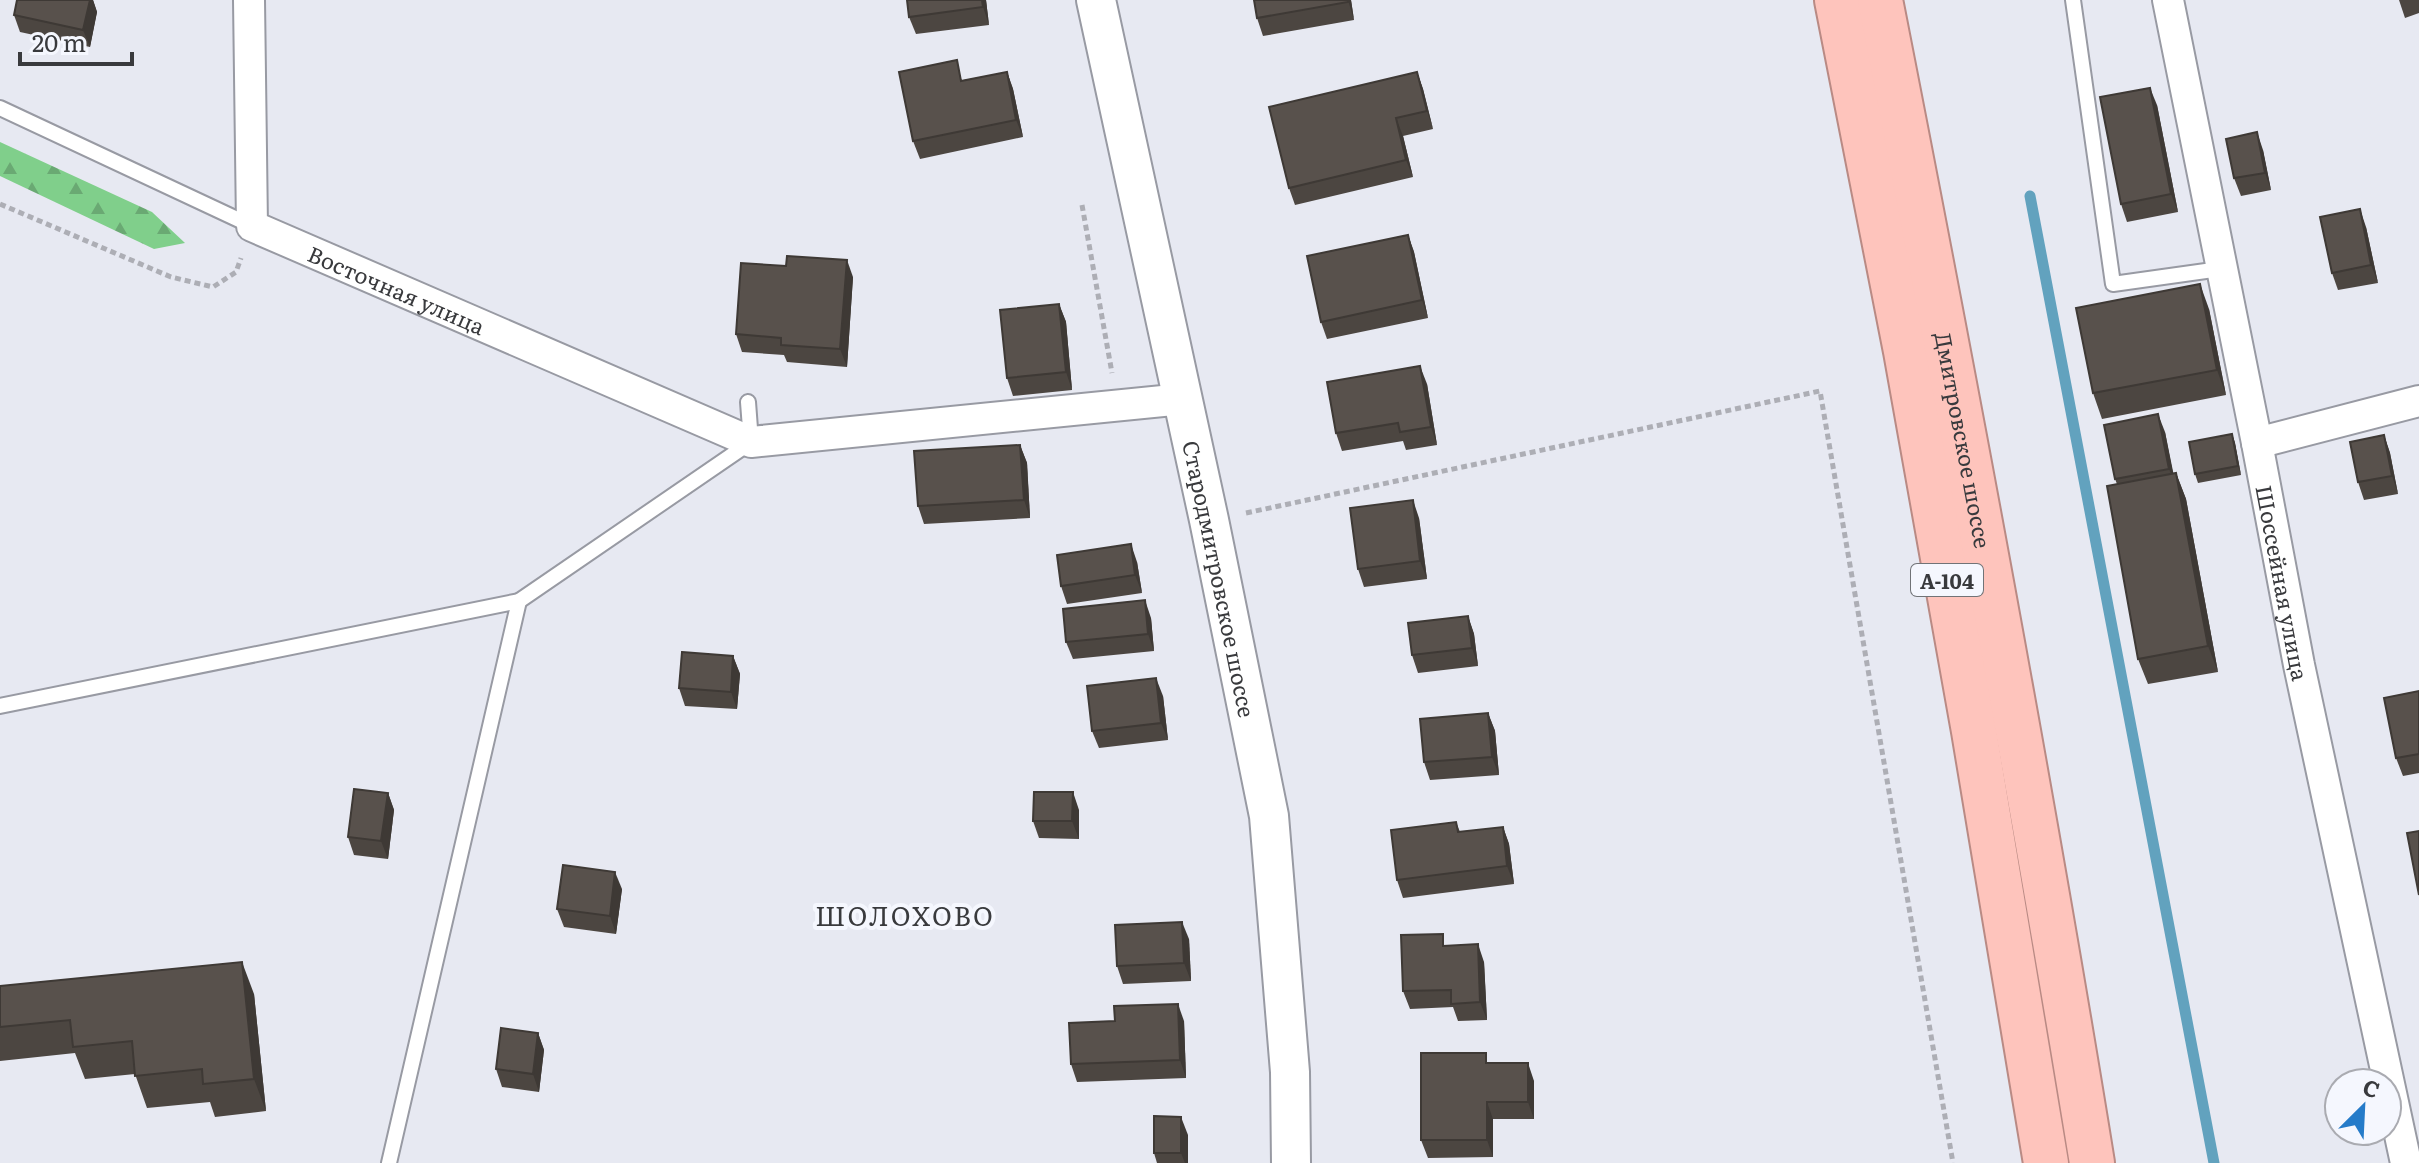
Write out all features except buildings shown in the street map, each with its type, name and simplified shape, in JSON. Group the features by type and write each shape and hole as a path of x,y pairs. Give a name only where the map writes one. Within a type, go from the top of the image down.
{"highway":[{"name":"Дмитровское шоссе","path":"1837,0 1906,351 2046,1163"},
{"name":"Дмитровское шоссе","path":"1880,0 1944,327 2053,926 2092,1163"}],"street":[{"path":"249,0 252,226"},
{"name":"Стародмитровское шоссе","path":"1096,0 1209,520 1269,816 1290,1072 1291,1163"},
{"name":"Шоссейная улица","path":"2168,0 2299,665 2406,1163"},
{"name":"Восточная улица","path":"252,226 751,442"},
{"path":"751,442 1183,399"},
{"path":"2257,443 2419,401"}],"lane":[{"path":"2073,0 2113,284 2220,269"},
{"path":"0,108 252,226"},
{"path":"0,706 519,601 751,442 748,402"},
{"path":"389,1163 519,601"}],"path":[{"path":"0,204 171,277 213,287 236,272 252,226"},
{"path":"1082,205 1118,406"},
{"path":"1209,520 1820,391 1953,1163"}],"green space":[{"path":"0,142 152,212 185,243 154,249 0,176"}],"waterway":[{"path":"2030,196 2214,1163"}],"district":[{"name":"ШОЛОХОВО","path":"905,914"}]}
